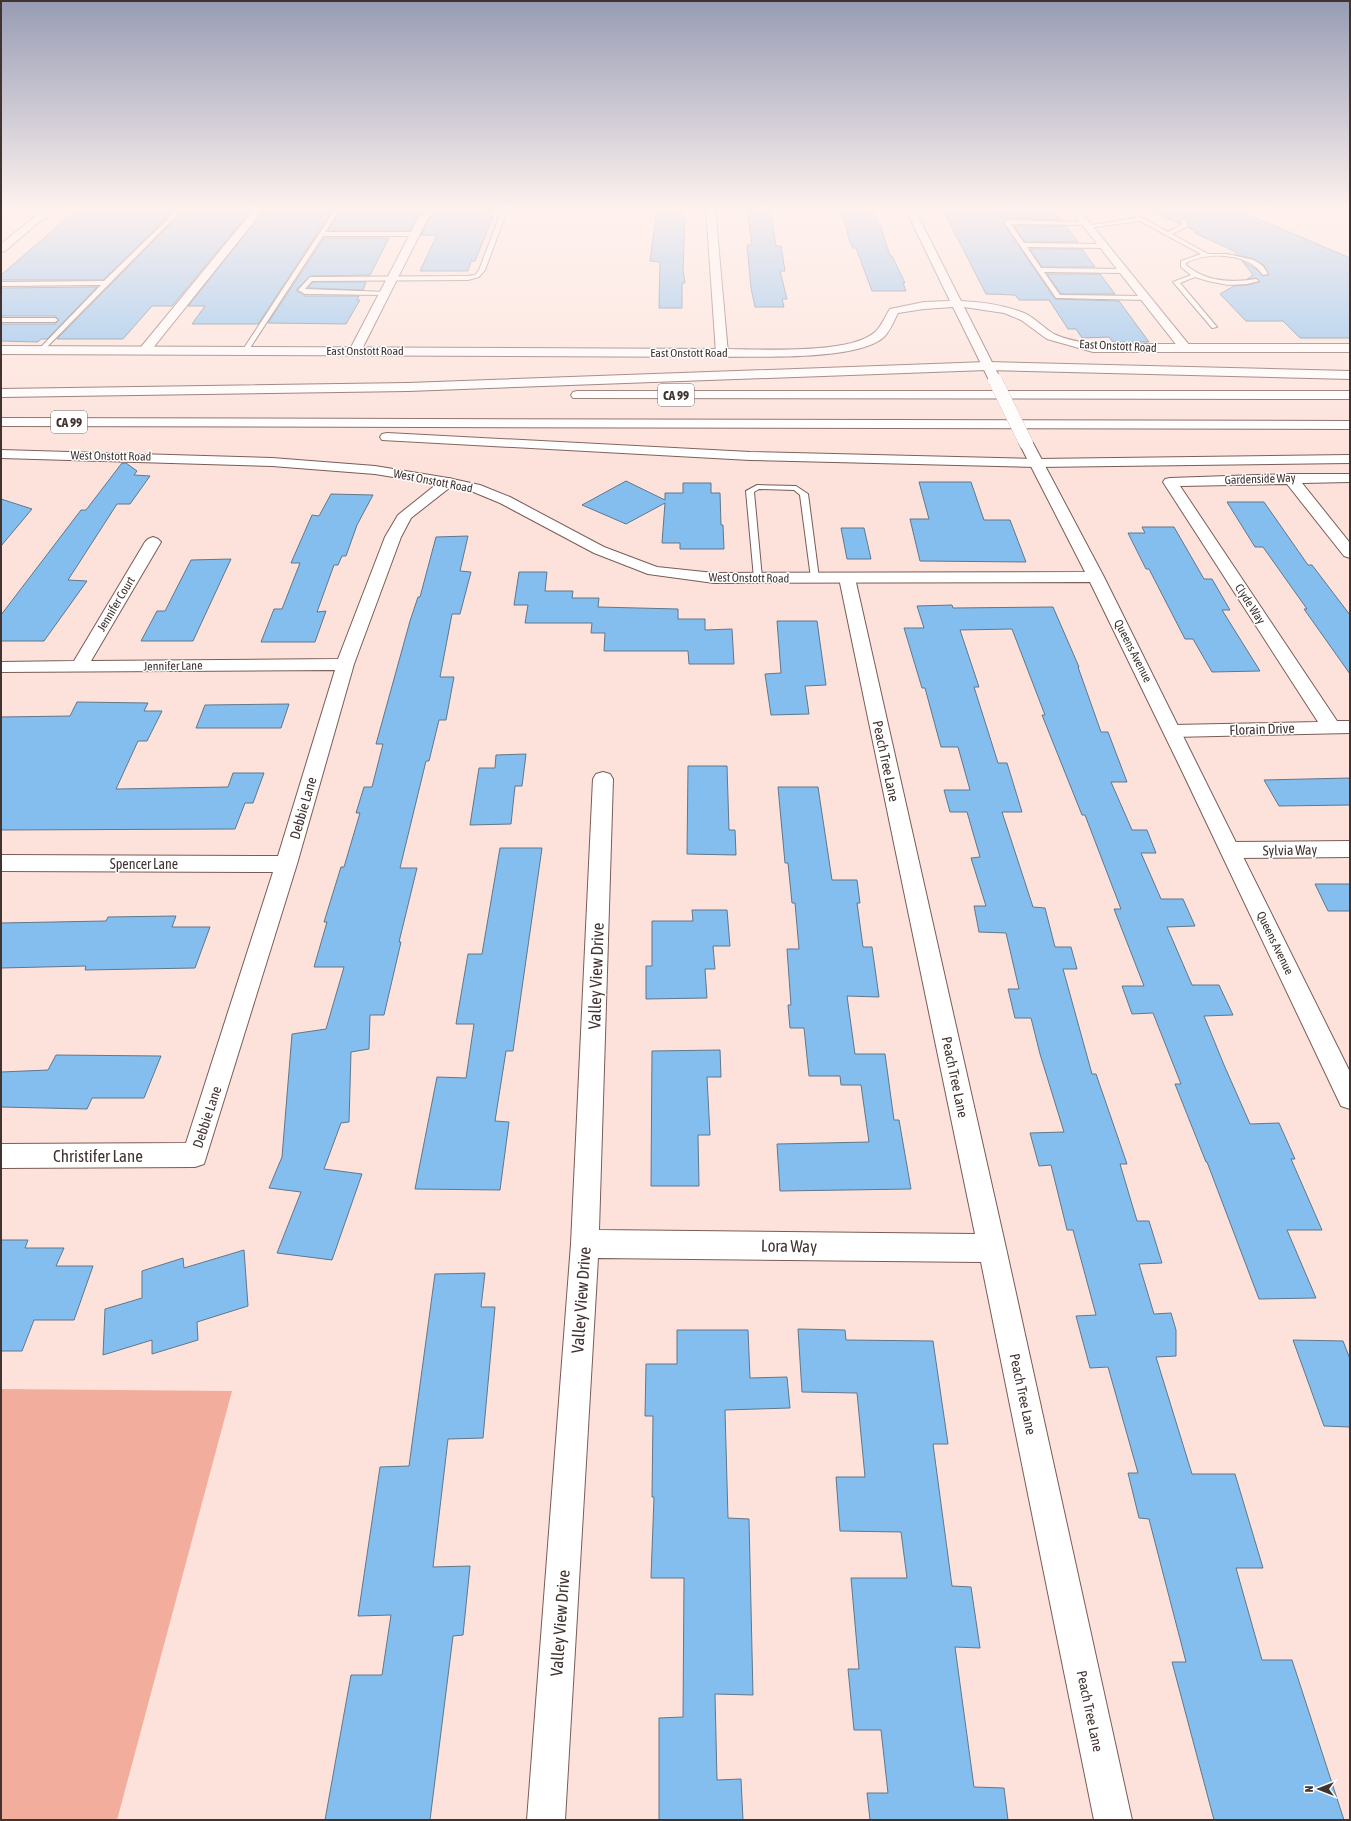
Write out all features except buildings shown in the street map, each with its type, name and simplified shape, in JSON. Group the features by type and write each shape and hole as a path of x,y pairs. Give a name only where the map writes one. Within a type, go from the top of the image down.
{"main road":[{"path":"145,350 191,293"},
{"path":"355,351 385,293"},
{"path":"717,293 722,353"},
{"name":"Queens Avenue","path":"951,293 1173,731 1350,1098"},
{"path":"1142,293 1186,349"},
{"name":"East Onstott Road","path":"1,350 722,353 827,351 868,341 879,335 894,311 923,305 988,306 1006,310 1022,317 1051,336 1067,343 1093,348 1350,348"},
{"path":"1,394 408,387 987,366 1350,375"},
{"name":"CA 99","path":"1,394 536,395"},
{"name":"CA 99","path":"568,395 1350,395"},
{"name":"CA 99","path":"1,422 1350,425"},
{"path":"136,422 750,456 1037,463 1350,459"},
{"name":"West Onstott Road","path":"1,454 272,462 375,470 475,488 505,500 599,550 654,571 714,578 847,578"},
{"path":"1290,478 1350,553"},
{"name":"Gardenside Way","path":"1170,482 1290,478 1350,478"},
{"name":"Debbie Lane","path":"194,1155 286,864 345,664 393,537 405,515 448,482"},
{"name":"Clyde Way","path":"1170,482 1331,727"},
{"name":"Jennifer Court","path":"79,667 153,542"},
{"path":"847,578 1096,577"},
{"name":"Peach Tree Lane","path":"847,578 992,1248 1113,1820"},
{"name":"Jennifer Lane","path":"1,667 345,664"},
{"name":"Florain Drive","path":"1173,731 1350,727"},
{"name":"Valley View Drive","path":"546,1820 585,1244 603,779"},
{"name":"Sylvia Way","path":"1230,850 1350,849"},
{"name":"Spencer Lane","path":"1,864 286,864"},
{"name":"Christifer Lane","path":"1,1156 194,1155"},
{"name":"Lora Way","path":"585,1244 992,1248"}],"lane":[{"path":"41,350 96,293"},
{"path":"244,351 282,293"},
{"path":"1055,293 1058,297 1146,298"},
{"path":"1185,293 1214,327"},
{"path":"1,320 55,320"},
{"path":"758,578 750,491 757,487 796,488 804,494 815,578"}],"shaded area":[{"path":"1,1389 232,1391 117,1820 1,1820"}]}
